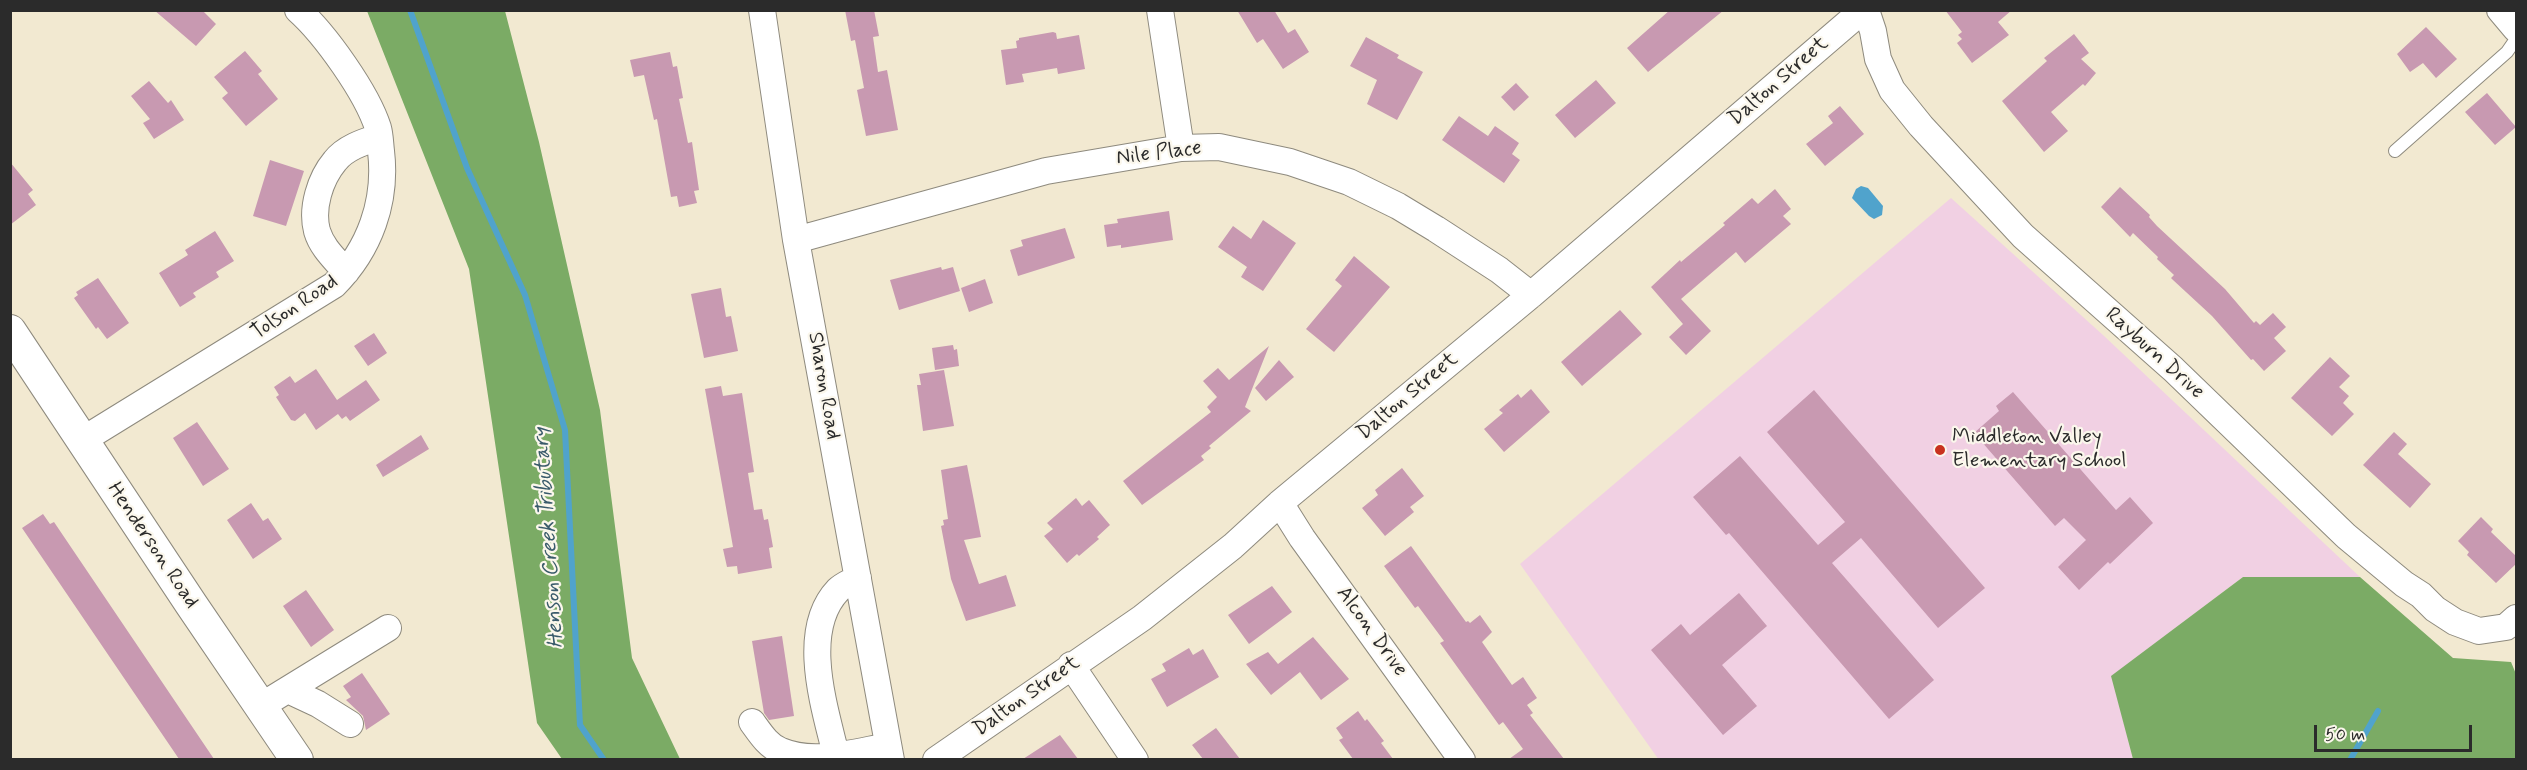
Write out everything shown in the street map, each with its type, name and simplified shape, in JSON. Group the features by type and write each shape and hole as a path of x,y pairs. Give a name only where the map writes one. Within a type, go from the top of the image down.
{"street":[{"name":"Tolson Road","path":"81,441 334,285 363,249 372,227 382,184 378,128 354,80 313,24 298,10"},
{"name":"Sharon Road","path":"762,10 796,240 889,753"},
{"path":"1160,10 1181,148"},
{"name":"Dalton Street","path":"936,759 1142,618 1233,546 1280,503 1531,294 1864,10"},
{"name":"Rayburn Drive","path":"1864,10 1873,31 1878,59 1892,90 1921,126 2023,236 2173,369 2346,536 2404,584 2455,622 2479,631 2511,622"},
{"path":"2500,10 2517,29"},
{"path":"346,272 325,248 317,232 315,215 318,194 335,160 361,142 379,137"},
{"name":"Nile Place","path":"796,240 1046,171 1181,148 1220,147 1290,162 1349,182 1436,228 1531,294"},
{"name":"Henderson Road","path":"10,331 81,441 297,759"},
{"name":"Alcon Drive","path":"1280,503 1302,538 1462,759"},
{"path":"836,755 816,661 823,615 830,601 839,589 858,578"},
{"path":"261,706 387,628"},
{"path":"1071,665 1135,759"},
{"path":"288,690 350,724"},
{"path":"752,722 767,742 781,751 804,756 889,753"}],"lane":[{"path":"2395,151 2507,52 2517,39"}],"shaded area":[{"name":"Middleton Valley Elementary School","path":"1951,198 2103,335 2360,577 2243,577 2112,676 2133,759 1659,760 1520,564"}],"green space":[{"path":"367,11 505,11 539,142 600,410 632,658 680,759 562,759 537,723 469,269"},
{"path":"2243,577 2360,577 2453,658 2511,662 2516,674 2516,759 2133,759 2111,676"}],"water":[{"path":"1861,186 1868,188 1883,206 1882,215 1874,219 1852,198 1856,189"}],"building":[{"path":"154,10 202,10 216,24 196,46"},
{"path":"845,10 874,10 879,36 873,37 878,72 887,70 898,130 866,136 857,90 864,88 855,40 851,41"},
{"path":"1237,10 1274,10 1288,33 1295,29 1309,52 1283,69 1263,39 1257,43"},
{"path":"1670,10 1724,10 1648,72 1627,48"},
{"path":"1945,10 2012,10 1998,22 2009,35 1972,63 1957,43 1962,39 1958,35 1962,32"},
{"path":"2426,27 2457,59 2436,78 2423,63 2410,72 2397,54"},
{"path":"1056,33 1057,39 1079,35 1085,69 1058,74 1057,68 1022,74 1024,82 1006,85 1001,50 1017,48 1016,41 1019,38"},
{"path":"2074,34 2089,53 2081,59 2096,73 2085,86 2083,84 2051,112 2068,131 2044,152 2002,101 2047,61 2044,58"},
{"path":"1366,37 1399,55 1397,58 1423,72 1397,120 1367,104 1377,80 1350,66"},
{"path":"245,51 262,71 258,74 278,99 246,126 222,98 228,93 214,77"},
{"path":"670,52 673,67 677,66 683,98 679,99 688,143 692,142 699,190 694,191 697,203 679,207 677,196 671,197 657,119 654,120 644,75 634,77 630,60"},
{"path":"1596,80 1616,103 1575,138 1555,115"},
{"path":"149,81 168,103 171,100 184,120 154,139 143,123 150,119 131,96"},
{"path":"1516,83 1529,97 1514,111 1501,97"},
{"path":"2487,93 2516,127 2495,145 2465,112"},
{"path":"1840,106 1864,134 1825,166 1806,144 1833,123 1828,116"},
{"path":"1459,116 1488,136 1495,126 1519,143 1512,154 1520,160 1504,183 1442,140"},
{"path":"270,160 304,171 286,226 253,216"},
{"path":"10,162 33,190 28,194 36,205 10,225"},
{"path":"2120,187 2150,215 2149,217 2157,226 2225,289 2254,323 2256,321 2260,325 2273,313 2286,327 2274,338 2286,351 2264,371 2253,359 2251,360 2212,316 2171,278 2174,275 2157,259 2158,257 2133,233 2130,237 2101,207"},
{"path":"1775,189 1791,209 1783,216 1791,224 1745,263 1736,252 1681,299 1711,331 1686,355 1669,337 1683,324 1651,287 1680,260 1681,262 1725,225 1723,223 1752,198 1758,204"},
{"path":"1169,211 1173,240 1121,248 1121,245 1107,247 1104,225 1118,223 1117,219"},
{"path":"1263,220 1296,243 1263,291 1241,277 1247,267 1218,247 1233,226 1251,239"},
{"path":"1065,228 1075,258 1018,276 1010,250 1023,246 1021,240"},
{"path":"215,231 234,261 216,272 219,277 193,293 196,297 180,307 159,273 188,255 185,250"},
{"path":"1354,256 1390,287 1334,352 1306,329 1342,286 1335,280"},
{"path":"941,267 942,270 953,267 960,291 899,310 890,280"},
{"path":"98,278 129,323 107,339 98,327 96,329 74,298 78,295 76,292"},
{"path":"985,279 993,303 969,312 961,288"},
{"path":"721,288 726,317 731,316 738,351 704,358 691,294"},
{"path":"1620,310 1642,334 1582,386 1561,362"},
{"path":"374,333 387,353 368,366 354,346"},
{"path":"953,345 954,350 957,349 959,366 935,370 932,348"},
{"path":"1269,346 1245,407 1251,411 1209,446 1211,448 1201,456 1204,460 1142,505 1123,481 1211,412 1207,407 1217,397 1203,381 1218,368 1229,380"},
{"path":"2330,357 2350,376 2339,387 2349,396 2343,403 2354,414 2332,436 2291,398"},
{"path":"1279,360 1294,377 1266,401 1255,388"},
{"path":"316,369 337,400 366,380 380,400 350,421 346,416 342,419 338,414 316,430 305,413 295,421 291,420 276,397 279,395 274,387 290,376 295,383"},
{"path":"944,370 954,426 923,431 917,385 921,385 919,374"},
{"path":"721,386 723,396 742,393 754,472 748,473 754,510 762,509 764,520 768,519 773,547 769,548 772,568 738,574 737,566 727,567 723,549 733,547 705,389"},
{"path":"1531,389 1550,412 1504,452 1484,429 1503,413 1499,410 1518,394 1521,398"},
{"path":"1814,390 1985,588 1938,628 1861,538 1832,563 1934,680 1889,719 1729,533 1726,535 1693,497 1740,456 1818,545 1845,522 1767,432"},
{"path":"2013,392 2116,510 2130,497 2153,523 2079,590 2058,567 2086,540 2064,518 2055,526 1974,433 1999,411 1996,406"},
{"path":"197,422 229,469 203,486 173,438"},
{"path":"2394,432 2407,444 2398,454 2431,484 2410,508 2363,465"},
{"path":"421,435 429,449 383,477 376,465"},
{"path":"967,465 981,537 964,540 979,584 1006,575 1016,606 966,621 951,579 941,526 944,525 943,520 948,519 941,470"},
{"path":"1402,468 1424,496 1410,507 1414,512 1385,536 1362,508 1378,495 1375,490"},
{"path":"1076,498 1082,506 1089,500 1110,525 1097,537 1099,539 1067,563 1044,536 1053,529 1047,523"},
{"path":"251,503 263,521 268,518 282,539 253,559 227,520"},
{"path":"43,514 50,524 54,522 214,759 179,759 22,528"},
{"path":"2481,517 2493,529 2491,532 2517,557 2517,563 2496,583 2467,555 2469,552 2458,541"},
{"path":"1411,546 1466,622 1470,623 1480,615 1492,632 1482,642 1512,685 1523,677 1537,698 1527,705 1533,713 1530,715 1564,759 1509,759 1523,749 1503,722 1499,725 1440,643 1444,641 1418,606 1415,608 1384,566"},
{"path":"1272,586 1292,612 1249,644 1228,615"},
{"path":"306,590 334,630 311,647 283,606"},
{"path":"1739,593 1767,626 1722,665 1757,706 1723,735 1651,650 1681,624 1690,635"},
{"path":"782,636 794,716 769,720 764,713 752,641"},
{"path":"1313,637 1349,679 1321,700 1300,672 1271,695 1246,664 1268,652 1278,664"},
{"path":"1189,648 1193,655 1203,649 1219,677 1167,707 1151,679 1166,671 1162,664"},
{"path":"362,673 390,714 366,730 363,716 346,700 351,697 343,686"},
{"path":"1358,711 1384,741 1381,743 1393,759 1353,759 1339,740 1343,738 1336,728"},
{"path":"1216,728 1240,759 1203,759 1192,745"},
{"path":"1060,735 1078,759 1023,759"}],"waterway":[{"name":"Henson Creek Tributary","path":"410,10 467,168 525,295 565,430 580,725 604,760"},
{"path":"2350,760 2378,711"}],"place":[{"name":"Middleton Valley Elementary School","path":"1940,450"}]}
